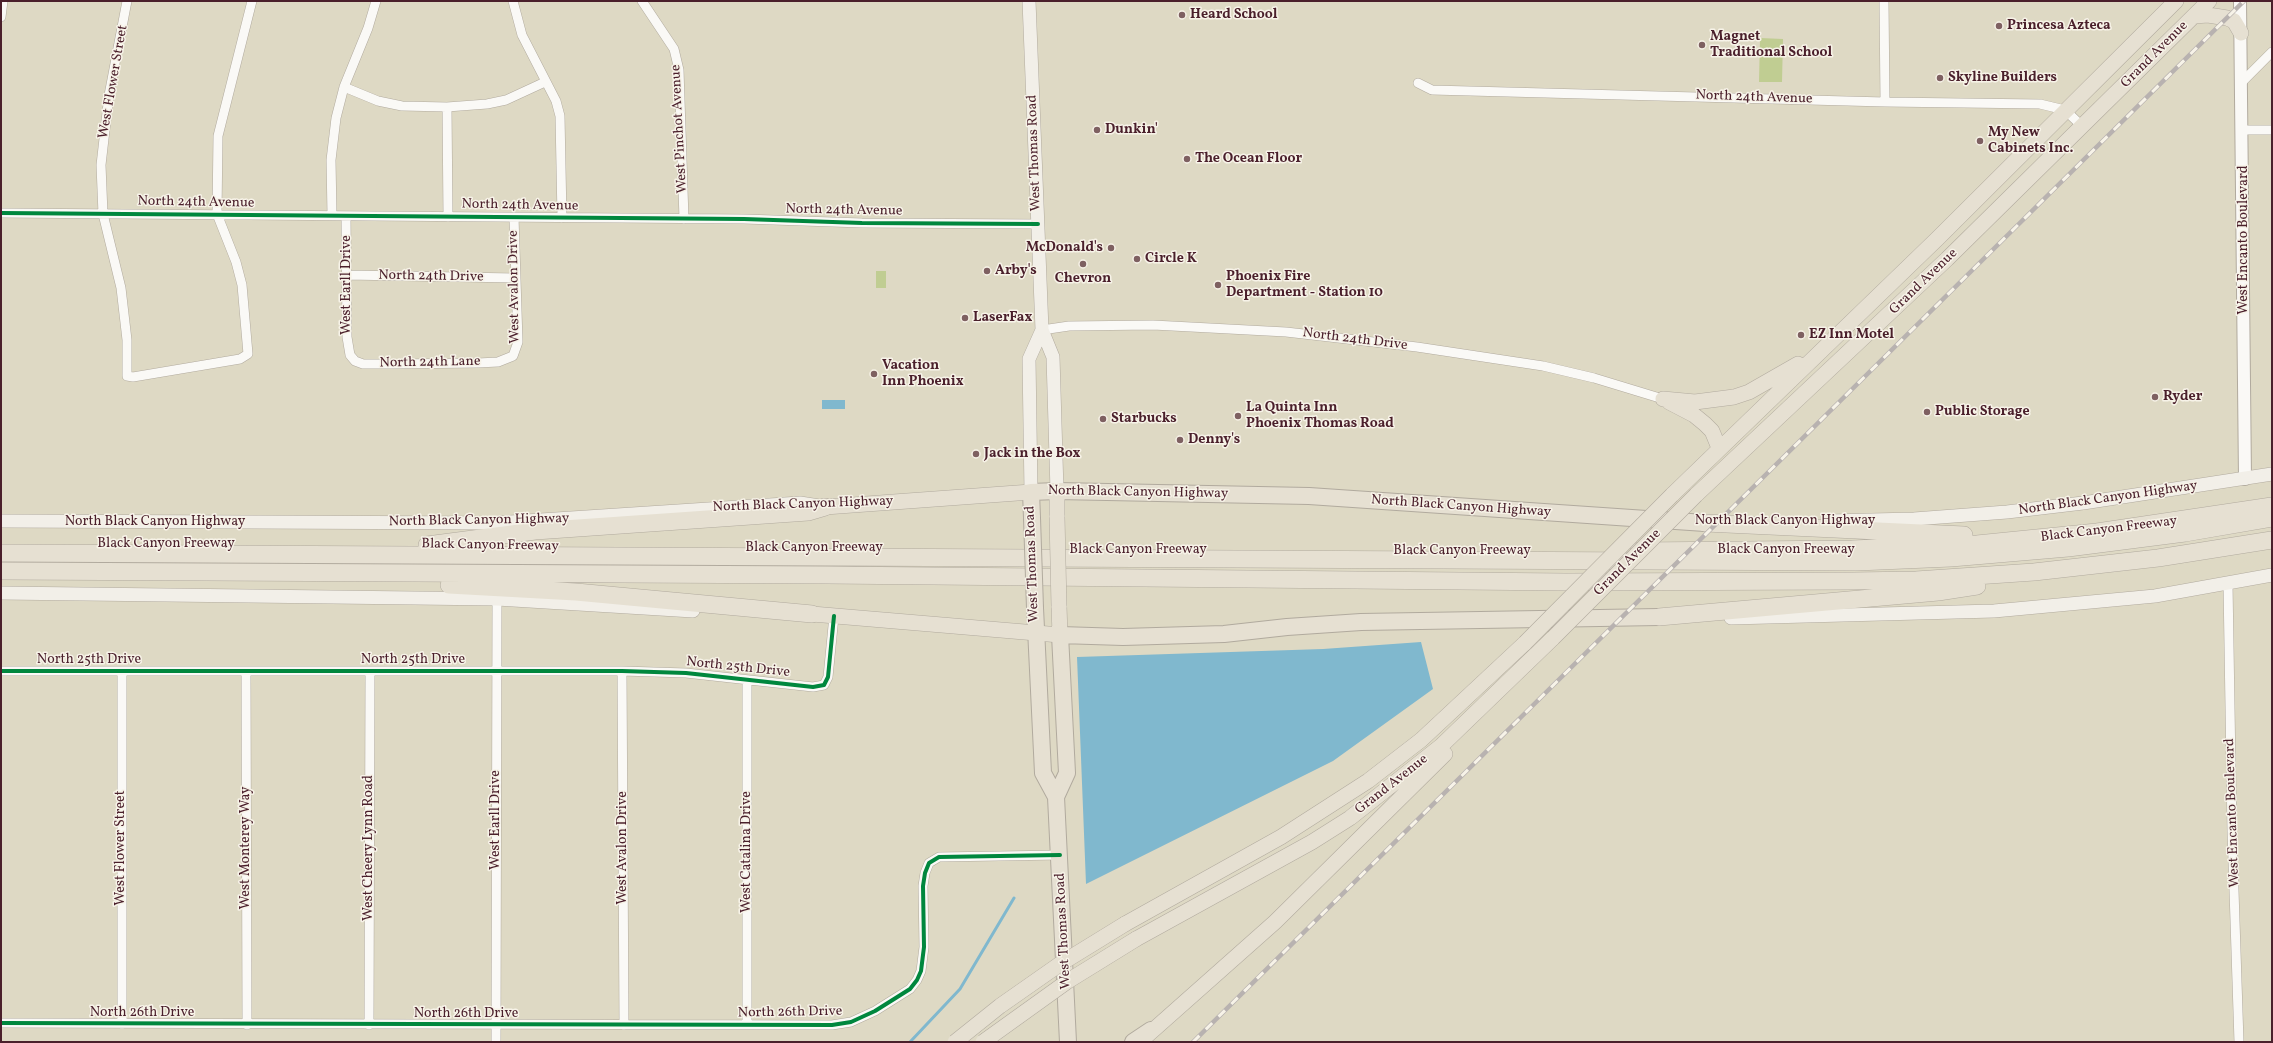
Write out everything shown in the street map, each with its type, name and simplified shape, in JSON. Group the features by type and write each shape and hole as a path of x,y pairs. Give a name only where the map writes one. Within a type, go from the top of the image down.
{"highway":[{"name":"North Black Canyon Highway","path":"1031,492 1057,491 1309,496 1705,522"},
{"name":"West Thomas Road","path":"1031,492 1043,773 1056,797 1068,1042"},
{"name":"Black Canyon Freeway","path":"1,543 1562,551 1860,549 2036,539 2160,524 2272,506"},
{"path":"427,545 535,531 808,512 825,507"},
{"path":"1,553 1857,562 1951,558 2068,548 2186,533 2272,518"},
{"path":"1705,522 2036,539"},
{"name":"Black Canyon Freeway","path":"1,571 400,574 827,574 1566,582 1916,580 2078,567 2158,558 2272,540"},
{"path":"1060,635 1123,637 1224,634 1287,627 1361,622 1659,617 1938,592 2078,567"},
{"path":"400,574 456,585 576,592 812,614"},
{"name":"West Thomas Road","path":"1056,797 1067,773 1060,635"},
{"path":"1133,1042 1151,1030"}],"main road":[{"name":"West Thomas Road","path":"1029,1 1042,330 1053,357 1060,635"},
{"name":"Grand Avenue","path":"955,1042 1000,1006 1060,964 1125,924 1281,837 1368,781 1421,740 1525,643 1719,448 1937,239 2176,1"},
{"name":"Grand Avenue","path":"984,1042 1068,980 1136,939 1312,842 1350,818 1429,756 1509,682 1696,495 1764,430 1864,339 2083,127 2209,1"},
{"path":"2194,16 2208,15 2227,18 2234,21 2241,33"},
{"name":"West Thomas Road","path":"1031,492 1029,359 1042,330"},
{"path":"1662,399 1695,402 1734,397 1755,390 1818,353"},
{"path":"1662,399 1694,415 1705,424 1712,431 1719,448"},
{"name":"North Black Canyon Highway","path":"1705,522 1872,521 2007,512 2245,480 2272,474"},
{"name":"North Black Canyon Highway","path":"1,521 495,523 800,504 825,507 1031,492"},
{"path":"1659,617 1862,616 1994,611 2155,596 2272,575"},
{"path":"1,593 496,599 731,614 812,614 1060,635"},
{"path":"1140,1042 1151,1030 1249,945 1327,872 1460,739 1509,682"}],"street":[{"path":"1,17 3,1"},
{"name":"West Flower Street","path":"127,1 105,119 102,165 104,214 121,288 127,340 127,376 133,378 240,359 248,354 242,286 236,262 217,214"},
{"path":"217,214 218,136 252,1"},
{"name":"West Earll Drive","path":"332,215 332,142 344,88 368,28 376,1"},
{"path":"513,1 522,35 556,101 560,116 562,218"},
{"name":"West Pinchot Avenue","path":"642,1 674,49 680,70 684,219"},
{"path":"1884,1 1885,102"},
{"name":"West Encanto Boulevard","path":"2240,1 2243,130 2245,480"},
{"path":"2242,82 2272,52"},
{"path":"344,88 378,101 402,106 447,107 488,104 506,100 545,82"},
{"name":"North 24th Avenue","path":"1418,83 1432,90 1885,102 2040,104 2065,110 2083,127"},
{"path":"447,107 448,217"},
{"path":"2243,130 2272,130"},
{"name":"North 24th Avenue","path":"1,212 1038,224"},
{"name":"West Earll Drive","path":"346,216 347,337 350,355"},
{"name":"West Avalon Drive","path":"513,356 518,342 514,256 514,217"},
{"name":"North 24th Drive","path":"347,275 515,278"},
{"name":"North 24th Drive","path":"1042,330 1069,326 1152,325 1286,332 1417,347 1544,366 1587,376 1662,399"},
{"name":"North 24th Lane","path":"350,355 355,361 363,364 485,363 505,360 513,356"},
{"name":"West Encanto Boulevard","path":"2228,584 2232,822 2239,1042"},
{"name":"West Earll Drive","path":"496,599 496,1042"},
{"name":"North 25th Drive","path":"1,671 622,671 686,674 813,687 824,685 828,677 834,616"},
{"name":"West Flower Street","path":"122,671 122,1024"},
{"name":"West Monterey Way","path":"246,671 247,1025"},
{"name":"West Cheery Lynn Road","path":"369,1025 370,671"},
{"name":"West Avalon Drive","path":"622,671 624,1025"},
{"name":"West Catalina Drive","path":"747,680 747,1024"},
{"name":"North 26th Drive","path":"1,1023 247,1025 832,1025 851,1022 875,1011 910,990 917,980 921,971 924,947 923,886 925,873 929,863 939,857 1060,855"}],"green space":[{"path":"1760,38 1783,39 1782,82 1759,82"},
{"path":"876,271 886,271 886,288 876,288"}],"water":[{"path":"822,400 845,400 845,409 822,409"},
{"path":"1421,642 1433,689 1333,761 1086,884 1077,657 1323,649"}],"waterway":[{"path":"910,1042 960,989 1014,898"}],"railway":[{"path":"1193,1042 2244,1"}],"cycle path":[{"path":"1,213 744,219 862,223 1038,224"},
{"path":"1,671 622,671 686,673 813,687 824,685 828,677 834,616"},
{"path":"1,1023 832,1025 851,1022 875,1011 910,989 917,980 921,971 924,947 923,886 925,873 929,863 939,857 1060,855"}],"place":[{"name":"Heard School","path":"1182,15"},
{"name":"Princesa Azteca","path":"1999,26"},
{"name":"Magnet Traditional School","path":"1702,45"},
{"name":"Skyline Builders","path":"1940,78"},
{"name":"Dunkin'","path":"1097,130"},
{"name":"My New Cabinets Inc.","path":"1980,141"},
{"name":"The Ocean Floor","path":"1187,159"},
{"name":"McDonald's","path":"1111,248"},
{"name":"Circle K","path":"1137,259"},
{"name":"Chevron","path":"1083,264"},
{"name":"Arby's","path":"987,271"},
{"name":"Phoenix Fire Department - Station 10","path":"1218,285"},
{"name":"LaserFax","path":"965,318"},
{"name":"EZ Inn Motel","path":"1801,335"},
{"name":"Vacation Inn Phoenix","path":"874,374"},
{"name":"Ryder","path":"2155,397"},
{"name":"Public Storage","path":"1927,412"},
{"name":"La Quinta Inn Phoenix Thomas Road","path":"1238,416"},
{"name":"Starbucks","path":"1103,419"},
{"name":"Denny's","path":"1180,440"},
{"name":"Jack in the Box","path":"976,454"}]}
